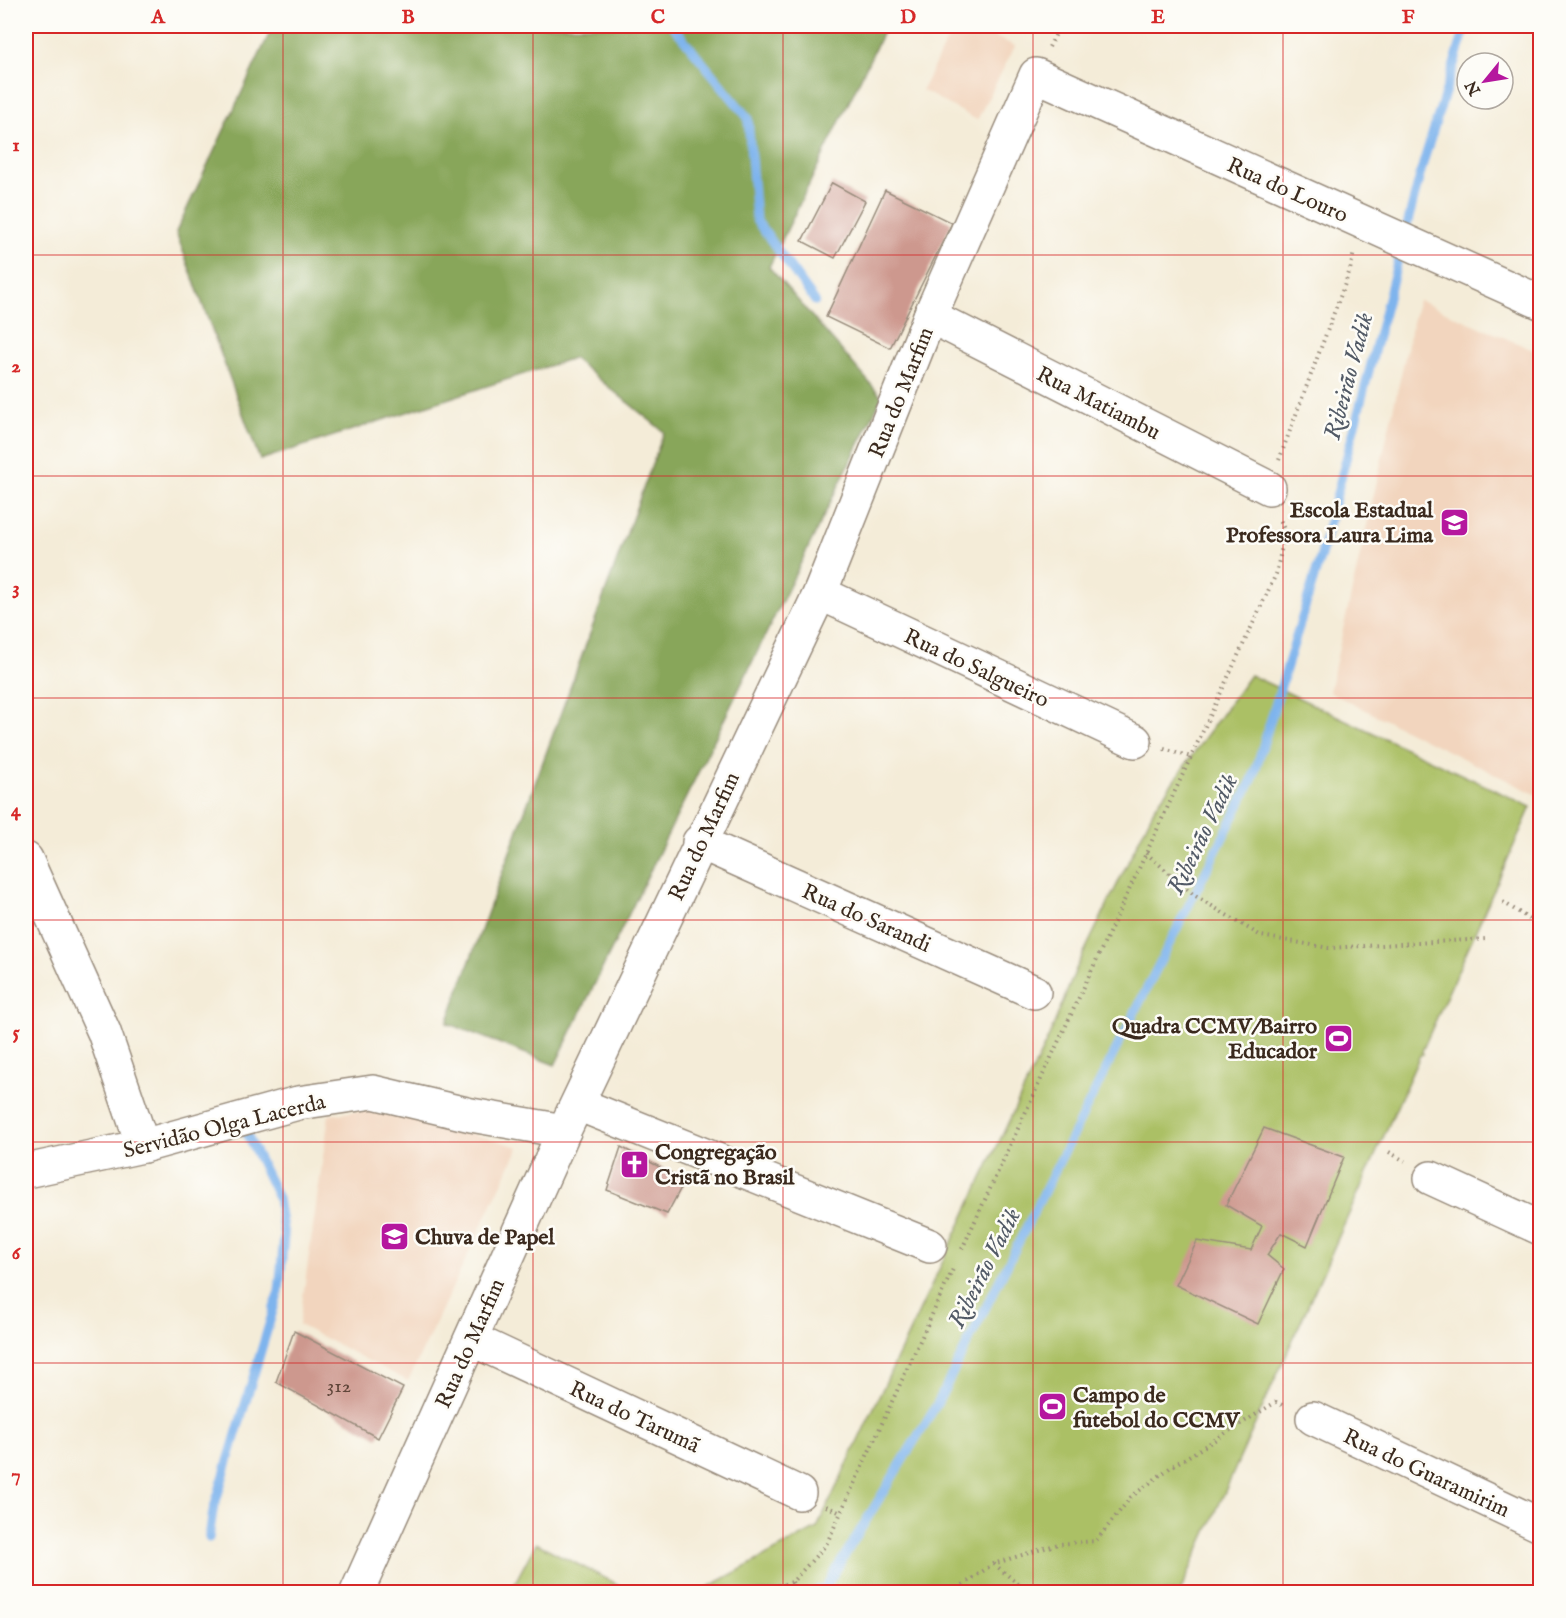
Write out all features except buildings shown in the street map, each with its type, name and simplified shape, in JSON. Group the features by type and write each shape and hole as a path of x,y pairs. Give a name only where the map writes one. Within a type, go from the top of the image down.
{"street":[{"name":"Rua do Louro","path":"1036,75 1540,302"},
{"name":"Rua do Marfim","path":"357,1593 571,1117 699,842 820,593 930,316 1036,75"},
{"name":"Rua Matiambu","path":"930,316 1269,488"},
{"name":"Rua do Salgueiro","path":"820,593 1135,741"},
{"name":"Rua do Sarandi","path":"699,842 1034,992"},
{"path":"26,859 104,1032 143,1146"},
{"name":"Servidão Olga Lacerda","path":"26,1171 143,1146 298,1103 373,1092 471,1115 571,1117 943,1253"},
{"path":"1431,1178 1540,1228"},
{"name":"Rua do Tarumã","path":"471,1340 799,1493"},
{"name":"Rua do Guaramirim","path":"1313,1418 1540,1525"}],"path":[{"path":"962,1250 1276,574 1285,532 1269,488 1350,270 1360,221"},
{"path":"1146,853 1194,895 1261,936 1329,948 1486,939"},
{"path":"1503,902 1540,926"},
{"path":"755,1593 792,1582 826,1545 943,1253"},
{"path":"953,1593 993,1564 1058,1544 1096,1541 1131,1497 1171,1467 1276,1402"},
{"path":"993,1564 1028,1593"},
{"path":"792,1582 797,1593"}],"shaded area":[{"path":"954,26 971,26 1015,46 977,120 922,90"},
{"name":"Escola Estadual Professora Laura Lima","path":"1418,300 1540,353 1539,796 1329,692"},
{"name":"Chuva de Papel","path":"381,1108 519,1147 408,1381 299,1325 329,1115"}],"green space":[{"path":"273,26 886,26 769,267 882,397 555,1065 447,1023 664,432 573,358 260,460 176,232"},
{"path":"1250,675 1531,807 1422,1051 1423,1054 1420,1055 1180,1592 699,1592 817,1528 1050,1034 1076,969 1155,807"},
{"path":"536,1543 632,1592 510,1592"}],"waterway":[{"path":"673,26 748,118 756,220 815,301"},
{"name":"Ribeirão Vadik","path":"814,1592 825,1588 937,1404 1253,778 1321,555 1424,160 1466,26"},
{"path":"209,1538 213,1511 279,1291 284,1236 278,1198 246,1132"}],"place":[{"name":"Escola Estadual Professora Laura Lima","path":"1454,522"},
{"name":"Quadra CCMV/Bairro Educador","path":"1338,1038"},
{"name":"Congregação Cristã no Brasil","path":"634,1164"},
{"name":"Chuva de Papel","path":"394,1236"},
{"name":"Campo de futebol do CCMV","path":"1052,1407"}]}
